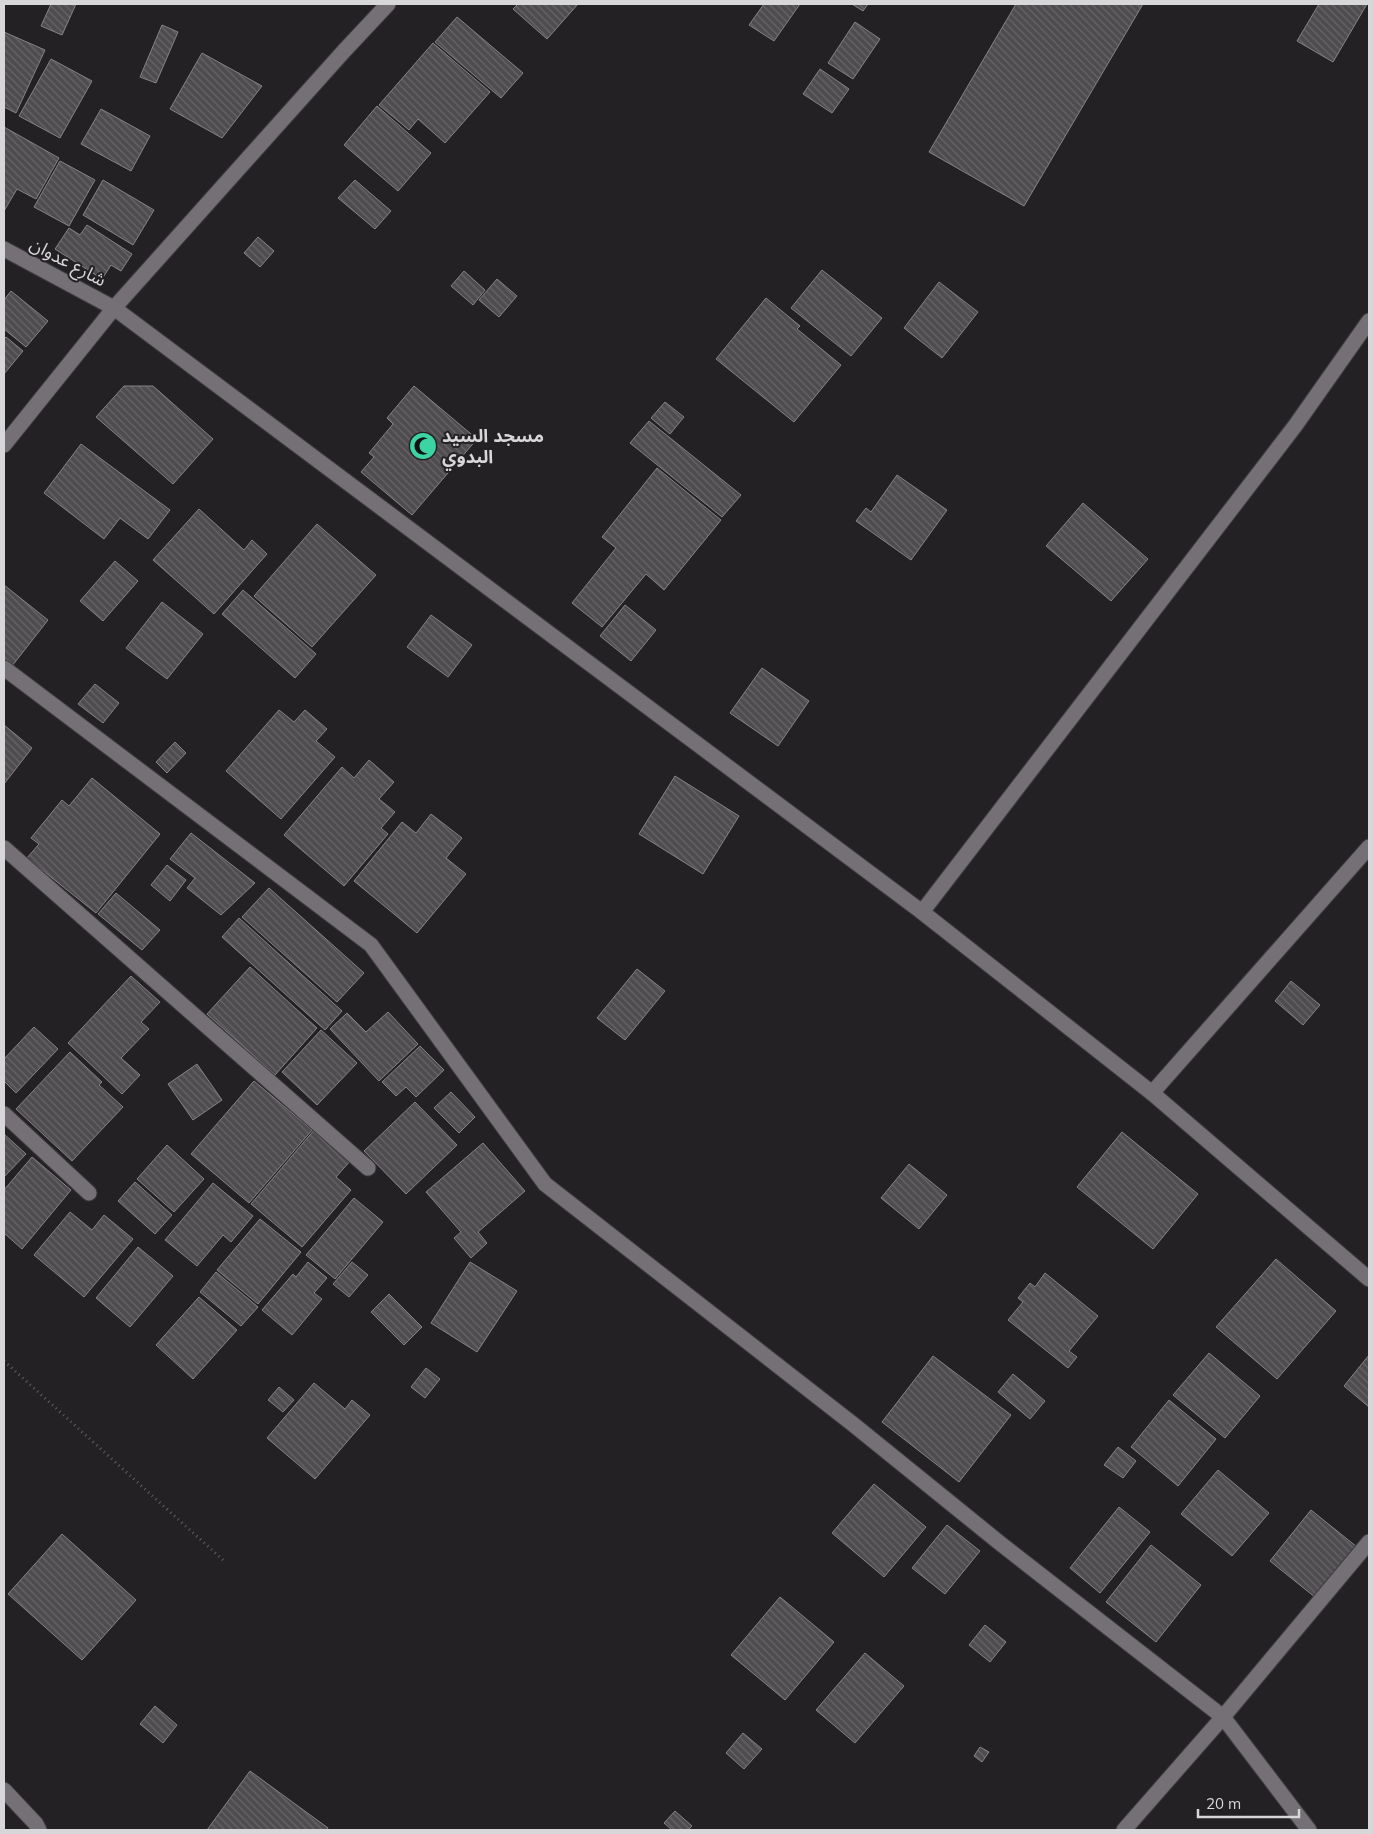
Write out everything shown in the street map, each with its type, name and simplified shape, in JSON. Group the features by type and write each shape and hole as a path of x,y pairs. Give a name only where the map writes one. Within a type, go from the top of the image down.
{"street":[{"path":"4,445 114,308 383,5"},
{"name":"شارع عدوان","path":"4,249 114,308 922,912 1152,1093 1369,1279"},
{"path":"922,912 1296,426 1369,321"},
{"path":"4,668 371,945 545,1184 846,1419 1222,1718 1309,1830"},
{"path":"1152,1093 1369,846"},
{"path":"4,848 368,1168"},
{"path":"4,1114 89,1192"},
{"path":"1124,1830 1222,1718 1369,1542"},
{"path":"4,1790 36,1824 39,1830"}],"path":[{"path":"4,1361 223,1560"}],"building":[{"path":"51,4 76,4 62,35 41,26"},
{"path":"518,4 578,4 547,39 513,9"},
{"path":"764,4 800,4 774,41 749,25"},
{"path":"852,4 868,4 863,11"},
{"path":"1016,4 1143,4 1024,206 929,152"},
{"path":"1319,4 1367,4 1333,62 1297,41"},
{"path":"457,17 523,73 501,98 435,42"},
{"path":"855,22 880,39 853,79 828,63"},
{"path":"162,25 178,32 156,83 140,77"},
{"path":"4,32 45,50 16,113 4,107"},
{"path":"433,43 490,92 445,143 418,119 409,130 379,105"},
{"path":"202,53 262,86 222,138 170,109"},
{"path":"51,59 92,81 60,138 19,116"},
{"path":"820,69 849,89 832,113 803,94"},
{"path":"377,106 431,153 398,191 344,145"},
{"path":"101,109 150,136 131,171 81,144"},
{"path":"4,127 59,158 36,199 17,189 4,211"},
{"path":"60,161 95,180 69,226 34,207"},
{"path":"103,180 154,210 133,245 83,215"},
{"path":"355,180 391,211 375,229 338,198"},
{"path":"87,225 132,254 121,271 111,265 102,279 55,249 69,228 80,235"},
{"path":"258,237 274,251 260,267 244,253"},
{"path":"822,270 882,318 851,356 791,308"},
{"path":"464,271 485,290 473,305 451,286"},
{"path":"497,279 517,296 499,317 479,300"},
{"path":"939,282 978,312 942,358 904,328"},
{"path":"11,291 48,321 26,347 4,329 4,300"},
{"path":"766,298 800,326 797,329 841,365 794,422 716,359"},
{"path":"6,337 23,351 4,374 4,339"},
{"path":"124,386 153,386 213,439 173,484 96,417"},
{"name":"مسجد السيد البدوي","path":"414,386 477,439 412,515 361,472 374,457 369,453 393,424 387,418"},
{"path":"665,402 684,417 670,434 651,418"},
{"path":"649,421 741,495 722,517 630,443"},
{"path":"81,444 170,510 148,539 120,518 104,539 44,493"},
{"path":"657,468 721,520 664,590 646,574 602,627 572,603 616,548 602,537"},
{"path":"897,475 947,510 911,560 856,521 866,508 871,512"},
{"path":"1083,503 1148,559 1111,601 1046,546"},
{"path":"199,509 244,550 252,540 267,554 214,614 153,560"},
{"path":"317,524 376,575 312,647 254,596"},
{"path":"115,561 138,581 103,621 80,601"},
{"path":"4,585 48,620 12,666 4,660"},
{"path":"243,590 316,654 295,678 222,614"},
{"path":"162,602 203,634 167,679 126,648"},
{"path":"625,605 656,630 631,661 600,636"},
{"path":"431,615 472,645 448,677 407,647"},
{"path":"762,668 809,701 778,746 730,713"},
{"path":"95,684 119,703 103,723 78,704"},
{"path":"279,710 294,722 305,710 327,729 316,741 335,757 281,819 226,771"},
{"path":"4,725 32,748 4,784"},
{"path":"175,742 186,753 167,773 156,762"},
{"path":"369,760 394,782 379,799 395,812 381,828 388,834 344,886 284,835 342,767 354,778"},
{"path":"675,776 739,816 703,874 639,834"},
{"path":"92,778 160,834 96,913 27,858 39,844 31,838 62,800 69,806"},
{"path":"431,814 462,838 446,858 466,874 417,933 354,881 402,822 416,833"},
{"path":"191,833 255,883 221,915 187,888 195,878 170,859"},
{"path":"167,865 186,880 170,901 151,885"},
{"path":"269,888 364,973 337,1002 242,917"},
{"path":"116,893 160,930 142,950 98,914"},
{"path":"239,918 342,1011 325,1030 222,937"},
{"path":"250,967 317,1028 275,1075 207,1014"},
{"path":"637,969 665,991 625,1040 597,1018"},
{"path":"131,976 160,1002 141,1022 149,1029 121,1058 140,1075 122,1094 68,1043"},
{"path":"1291,981 1320,1005 1303,1025 1275,1001"},
{"path":"388,1012 418,1044 379,1081 330,1029 347,1013 366,1032"},
{"path":"34,1027 58,1049 16,1093 4,1081 4,1059"},
{"path":"321,1030 357,1063 317,1105 282,1072"},
{"path":"420,1046 444,1070 416,1097 406,1087 396,1096 382,1082"},
{"path":"70,1052 102,1082 99,1085 123,1107 72,1161 16,1109"},
{"path":"197,1064 222,1100 193,1120 168,1084"},
{"path":"254,1081 312,1130 249,1203 191,1154"},
{"path":"451,1092 475,1117 459,1133 434,1108"},
{"path":"415,1102 457,1145 406,1194 364,1151"},
{"path":"315,1129 351,1160 336,1177 351,1190 302,1247 251,1204"},
{"path":"1122,1132 1198,1194 1153,1249 1077,1187"},
{"path":"4,1134 26,1154 4,1177"},
{"path":"483,1143 525,1191 478,1232 487,1243 471,1258 454,1238 461,1232 426,1192"},
{"path":"167,1145 204,1179 174,1212 137,1179"},
{"path":"32,1157 71,1190 22,1249 4,1233 4,1190"},
{"path":"909,1164 947,1195 919,1229 881,1198"},
{"path":"135,1182 172,1215 155,1234 118,1201"},
{"path":"213,1183 253,1216 231,1242 223,1235 197,1266 165,1240"},
{"path":"354,1198 383,1222 335,1279 306,1255"},
{"path":"70,1212 92,1230 104,1215 133,1239 84,1297 34,1255"},
{"path":"260,1219 301,1252 258,1304 217,1270"},
{"path":"138,1247 173,1276 130,1327 96,1298"},
{"path":"1276,1259 1336,1311 1277,1379 1216,1327"},
{"path":"308,1262 327,1278 314,1293 322,1299 292,1335 262,1310 293,1274 296,1277"},
{"path":"352,1262 368,1275 349,1297 333,1284"},
{"path":"470,1262 517,1291 477,1352 431,1323"},
{"path":"216,1272 258,1307 241,1326 200,1292"},
{"path":"1045,1273 1098,1316 1069,1351 1077,1357 1068,1368 1008,1320 1023,1302 1018,1298 1030,1283 1035,1287"},
{"path":"389,1294 422,1327 404,1345 371,1312"},
{"path":"199,1297 237,1330 193,1379 156,1345"},
{"path":"1209,1353 1260,1396 1225,1438 1173,1395"},
{"path":"1369,1355 1369,1407 1344,1386"},
{"path":"933,1356 1011,1415 959,1482 882,1422"},
{"path":"426,1368 440,1379 425,1398 411,1387"},
{"path":"1013,1374 1045,1401 1030,1419 998,1392"},
{"path":"314,1383 345,1409 352,1400 370,1415 315,1479 267,1438"},
{"path":"279,1387 294,1400 283,1412 268,1400"},
{"path":"1169,1400 1216,1439 1178,1486 1131,1447"},
{"path":"1118,1447 1136,1461 1123,1478 1104,1465"},
{"path":"1218,1470 1269,1513 1232,1556 1181,1514"},
{"path":"874,1484 926,1527 884,1577 832,1533"},
{"path":"1119,1507 1150,1532 1100,1593 1070,1568"},
{"path":"1311,1510 1357,1547 1316,1598 1270,1561"},
{"path":"947,1525 980,1551 945,1594 912,1568"},
{"path":"62,1534 136,1600 82,1660 8,1594"},
{"path":"1151,1545 1201,1585 1156,1642 1106,1602"},
{"path":"780,1597 834,1642 785,1700 731,1655"},
{"path":"985,1625 1006,1642 990,1662 969,1645"},
{"path":"865,1653 904,1686 855,1743 816,1710"},
{"path":"155,1706 177,1725 163,1743 140,1724"},
{"path":"743,1733 762,1749 744,1769 726,1753"},
{"path":"980,1747 989,1752 982,1762 974,1756"},
{"path":"250,1771 328,1828 327,1830 207,1830"},
{"path":"675,1811 692,1826 688,1830 672,1830 664,1823"}],"place":[{"name":"مسجد السيد البدوي","path":"423,446"}]}
